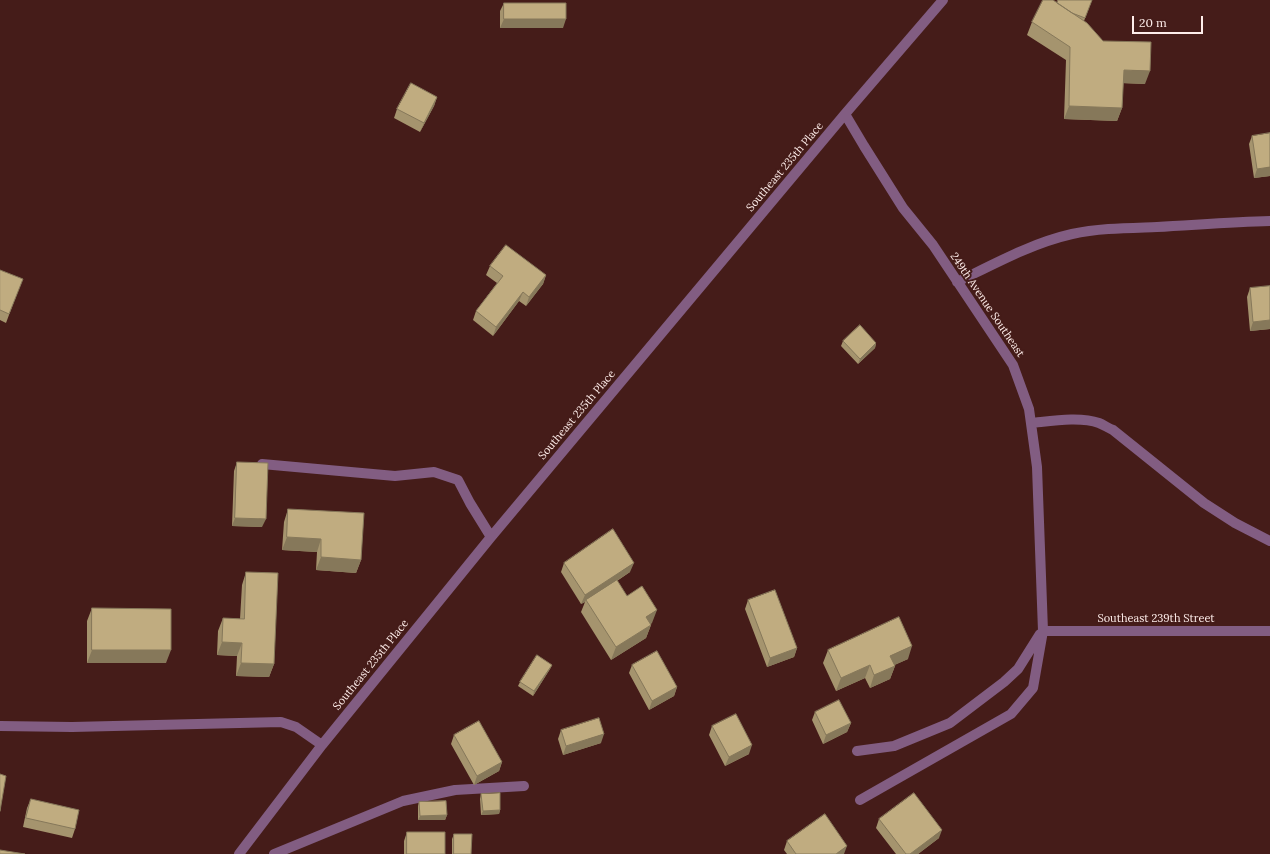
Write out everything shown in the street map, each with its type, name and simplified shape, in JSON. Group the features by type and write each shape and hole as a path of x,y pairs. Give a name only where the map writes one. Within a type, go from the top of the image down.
{"street":[{"name":"Southeast 235th Place","path":"240,854 322,745 491,537 845,114 943,0"},
{"name":"249th Avenue Southeast","path":"845,114 903,208 933,245 1014,365 1029,409 1037,467 1042,631 1033,688 1011,714 860,800"},
{"path":"958,282 1001,260 1033,246 1072,234 1099,230 1270,221"},
{"path":"1031,423 1075,420 1099,422 1113,430 1204,503 1235,523 1270,541"},
{"path":"262,464 395,476 434,472 458,480 491,537"},
{"path":"857,751 894,746 950,723 1004,682 1018,669 1042,631"},
{"name":"Southeast 239th Street","path":"1042,631 1270,631"},
{"path":"0,726 72,727 281,722 296,728 322,745"},
{"path":"274,854 403,801 456,790 524,786"}],"building":[{"path":"1043,0 1053,0 1087,23 1103,41 1151,42 1150,71 1124,70 1122,108 1069,106 1070,47 1032,22"},
{"path":"1058,0 1092,0 1085,18 1072,13 1057,3"},
{"path":"504,3 566,3 566,19 504,19"},
{"path":"411,83 437,97 424,123 397,109"},
{"path":"1270,133 1270,167 1257,169 1252,136"},
{"path":"506,245 546,275 529,297 523,292 496,327 476,311 503,276 490,266"},
{"path":"0,270 23,279 9,314 0,310"},
{"path":"1270,286 1270,320 1253,322 1250,288"},
{"path":"860,325 876,343 860,359 843,341"},
{"path":"237,462 268,463 266,519 235,518"},
{"path":"288,509 364,513 361,560 321,557 321,539 287,537"},
{"path":"613,529 634,563 585,595 564,563"},
{"path":"246,572 278,573 274,664 241,663 242,643 222,642 223,618 244,619"},
{"path":"617,580 627,596 642,586 657,610 646,617 651,625 616,647 586,600"},
{"path":"775,590 797,648 770,658 748,600"},
{"path":"92,608 171,609 171,650 92,650"},
{"path":"899,617 912,646 890,656 895,666 874,675 870,665 841,678 828,650"},
{"path":"657,651 677,687 652,701 632,665"},
{"path":"537,655 552,665 534,691 520,682"},
{"path":"839,700 851,723 826,735 815,712"},
{"path":"736,714 752,745 729,757 712,726"},
{"path":"599,718 604,734 566,746 561,730"},
{"path":"479,721 502,762 477,776 454,735"},
{"path":"0,774 6,776 0,811"},
{"path":"500,793 500,810 483,811 481,794"},
{"path":"914,793 942,830 910,854 906,854 879,819"},
{"path":"31,799 79,810 75,829 26,818"},
{"path":"446,801 447,815 420,816 419,802"},
{"path":"825,814 847,846 836,854 796,854 787,841"},
{"path":"407,832 445,832 445,854 407,854"},
{"path":"454,834 472,834 471,854 454,854"},
{"path":"0,850 25,854 0,854"}]}
